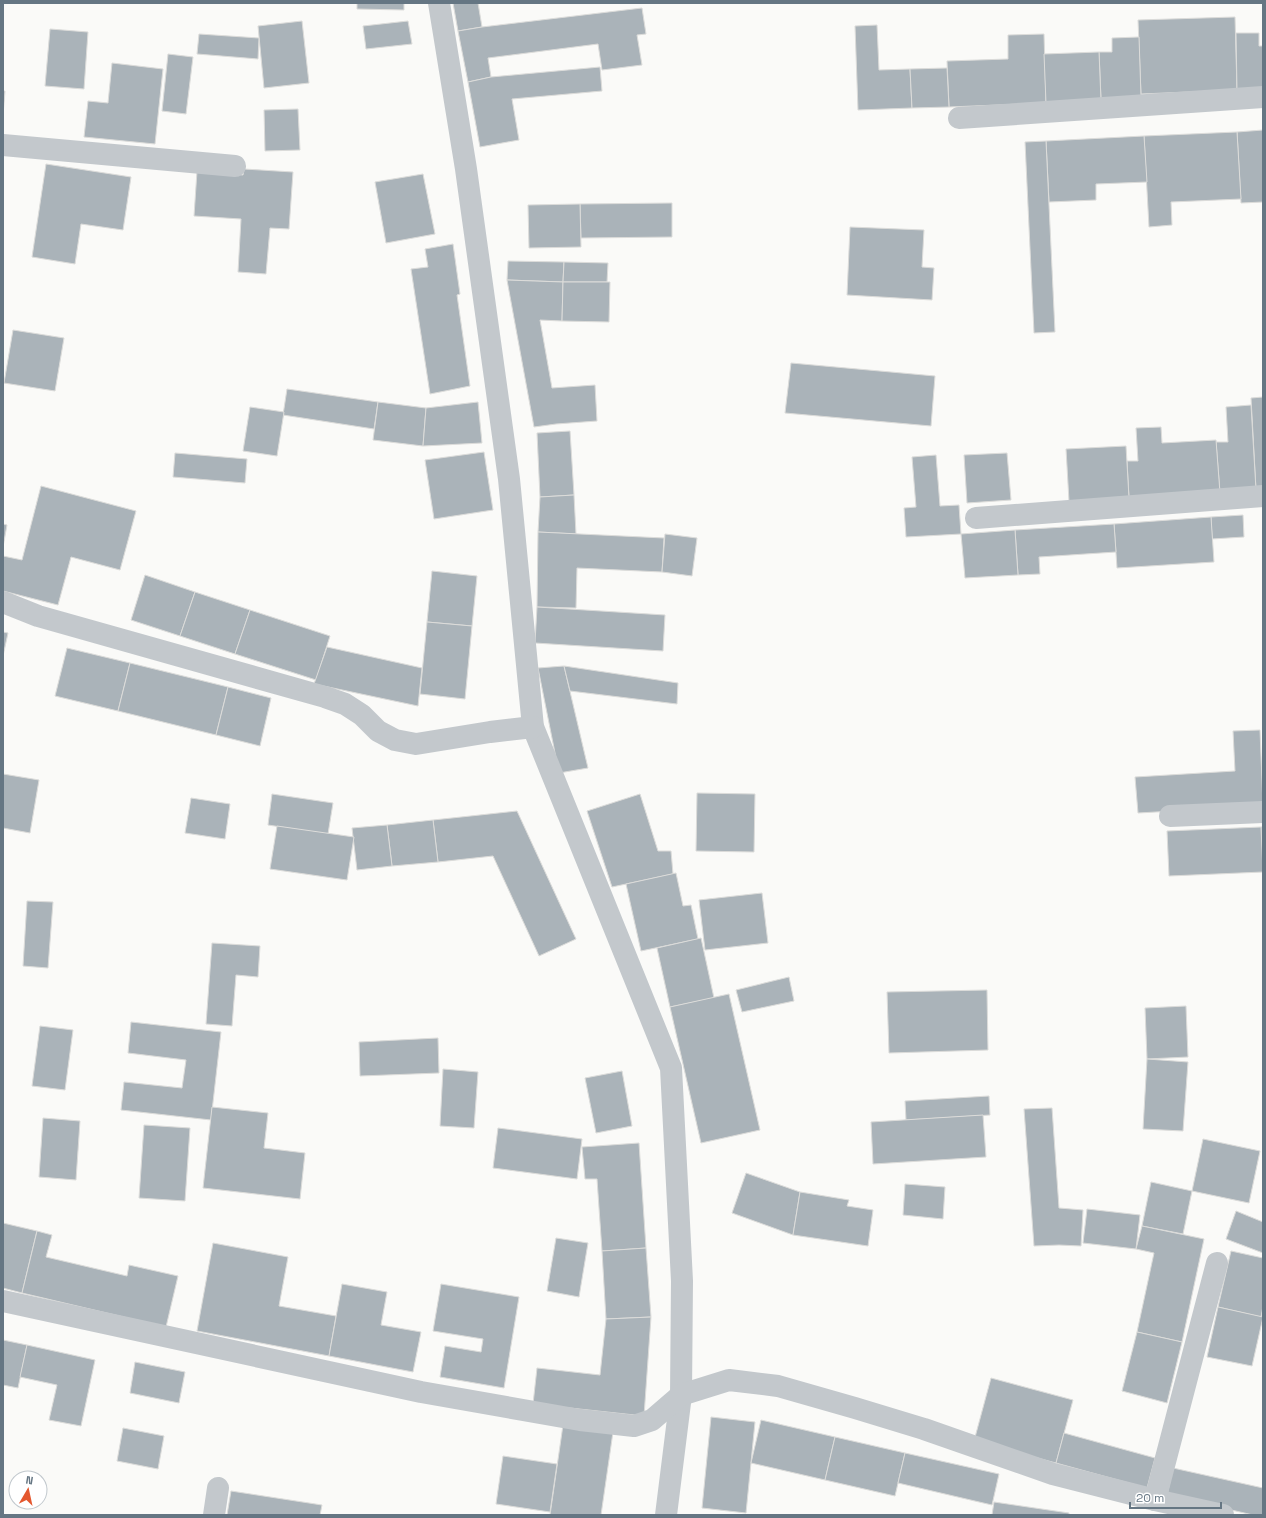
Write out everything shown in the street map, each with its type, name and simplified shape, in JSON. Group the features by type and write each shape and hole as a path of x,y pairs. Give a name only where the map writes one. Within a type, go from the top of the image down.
{"street":[{"path":"439,3 466,168 509,479 533,727 671,1068 682,1281 681,1395 666,1515"},
{"path":"959,118 1263,97"},
{"path":"3,146 235,166"},
{"path":"976,518 1263,496"},
{"path":"3,602 38,616 325,697 351,708 362,715 378,731 395,740 416,744 490,732 533,727"},
{"path":"1170,816 1263,812"},
{"path":"1155,1500 1217,1263"},
{"path":"3,1301 420,1392 580,1420 634,1426 652,1420 681,1395 729,1380 778,1386 855,1408 1054,1474 1155,1500 1223,1515"},
{"path":"214,1515 218,1488"}],"building":[{"path":"357,3 404,3 404,10 357,9"},
{"path":"453,3 478,3 482,27 458,31"},
{"path":"642,8 646,34 637,35 642,65 602,70 598,44 488,58 491,77 468,82 458,31"},
{"path":"1235,17 1237,90 1141,94 1138,20"},
{"path":"302,21 309,83 264,88 258,26"},
{"path":"408,21 412,44 366,49 363,26"},
{"path":"877,25 879,70 910,69 912,108 858,110 855,26"},
{"path":"50,29 88,32 84,89 45,86"},
{"path":"1236,33 1259,33 1259,46 1263,46 1263,89 1237,90"},
{"path":"199,34 259,38 258,59 197,54"},
{"path":"1044,34 1046,103 949,107 947,61 1008,59 1008,35"},
{"path":"1139,37 1141,97 1101,99 1099,52 1112,52 1112,38"},
{"path":"1099,52 1101,101 1046,103 1044,54"},
{"path":"168,54 193,57 186,114 162,111"},
{"path":"112,63 163,69 155,144 84,137 88,101 108,103"},
{"path":"600,67 602,91 512,99 519,140 480,147 468,82 491,77"},
{"path":"947,68 949,107 912,108 910,69"},
{"path":"3,91 5,91 3,115"},
{"path":"298,109 300,150 265,151 264,110"},
{"path":"1263,130 1263,202 1241,203 1237,132"},
{"path":"1237,132 1241,199 1171,202 1172,225 1149,227 1144,136"},
{"path":"1144,136 1147,182 1096,184 1096,200 1049,202 1046,141"},
{"path":"1046,141 1055,332 1034,333 1025,142"},
{"path":"46,164 131,177 123,230 81,224 75,264 32,257"},
{"path":"244,169 293,172 289,229 270,228 266,274 238,272 241,219 194,216 197,171 243,175"},
{"path":"423,174 435,234 386,243 375,182"},
{"path":"672,203 672,237 581,238 580,204"},
{"path":"580,204 581,247 529,248 528,205"},
{"path":"850,227 924,230 922,267 934,268 932,300 847,295"},
{"path":"453,244 460,294 457,295 470,386 430,394 411,269 428,267 425,249"},
{"path":"508,261 564,262 563,282 507,280"},
{"path":"564,262 608,263 607,282 563,282"},
{"path":"507,280 563,282 562,321 540,320 552,388 595,385 597,421 534,427"},
{"path":"563,282 610,282 609,322 562,321"},
{"path":"13,330 64,338 55,391 4,383"},
{"path":"791,363 935,376 931,426 785,413"},
{"path":"287,389 378,402 374,429 283,415"},
{"path":"1263,397 1263,490 1256,490 1251,398"},
{"path":"378,402 426,408 423,446 373,440"},
{"path":"478,402 482,443 423,446 426,408"},
{"path":"1251,405 1256,490 1220,493 1216,442 1228,442 1226,407"},
{"path":"250,407 284,412 277,456 243,451"},
{"path":"1161,427 1162,443 1216,440 1220,493 1129,498 1127,461 1138,461 1136,428"},
{"path":"570,431 574,495 540,497 537,433"},
{"path":"1126,446 1129,498 1069,501 1066,449"},
{"path":"484,452 493,510 434,519 425,460"},
{"path":"175,453 247,459 245,483 173,477"},
{"path":"1007,453 1011,500 967,503 964,455"},
{"path":"936,455 940,506 959,505 961,534 906,537 904,508 916,507 912,457"},
{"path":"41,486 136,511 120,570 71,557 58,605 3,591 3,556 22,560"},
{"path":"574,495 576,534 538,532 540,497"},
{"path":"1243,515 1244,537 1212,539 1211,517"},
{"path":"1211,517 1214,562 1117,568 1114,524"},
{"path":"3,524 7,525 3,547"},
{"path":"1114,524 1116,552 1039,557 1040,574 1018,575 1015,530"},
{"path":"1015,530 1018,575 965,578 961,534"},
{"path":"538,532 664,538 662,572 577,568 576,608 537,607"},
{"path":"665,534 697,538 692,576 662,572"},
{"path":"432,571 477,576 472,626 427,622"},
{"path":"145,575 195,592 180,636 131,620"},
{"path":"195,592 250,610 235,654 180,636"},
{"path":"537,607 665,615 663,651 535,643"},
{"path":"250,610 330,636 316,680 235,654"},
{"path":"427,622 472,626 465,699 420,694"},
{"path":"3,632 8,633 3,656"},
{"path":"327,647 422,668 418,706 314,684"},
{"path":"67,648 130,663 118,711 55,696"},
{"path":"130,663 228,687 216,735 118,711"},
{"path":"564,666 588,768 559,773 538,668"},
{"path":"564,666 678,683 677,704 570,691"},
{"path":"228,687 271,698 260,746 216,735"},
{"path":"1260,730 1263,806 1138,813 1135,777 1235,771 1233,731"},
{"path":"3,774 39,780 30,833 3,828"},
{"path":"697,793 755,794 754,852 696,851"},
{"path":"272,794 333,803 328,834 268,825"},
{"path":"640,794 658,851 671,851 673,874 612,887 587,811"},
{"path":"191,798 230,804 225,839 185,833"},
{"path":"517,811 576,939 539,956 493,856 438,862 433,820"},
{"path":"433,820 438,862 392,866 387,825"},
{"path":"387,825 392,866 357,870 352,828"},
{"path":"277,826 354,837 347,880 270,869"},
{"path":"1261,827 1263,827 1263,872"},
{"path":"1261,827 1263,872 1169,876 1167,831"},
{"path":"676,873 683,906 691,905 698,939 641,951 626,884"},
{"path":"762,893 768,943 705,950 699,900"},
{"path":"27,901 53,902 48,968 23,966"},
{"path":"701,938 714,998 670,1007 657,948"},
{"path":"212,943 260,946 258,977 236,975 232,1026 206,1024"},
{"path":"789,977 794,1001 742,1012 736,990"},
{"path":"987,990 988,1050 889,1053 887,992"},
{"path":"729,994 760,1130 701,1143 670,1007"},
{"path":"1186,1006 1188,1057 1147,1059 1145,1008"},
{"path":"131,1022 221,1032 211,1120 121,1110 124,1082 182,1088 186,1060 128,1053"},
{"path":"40,1026 73,1030 65,1090 32,1086"},
{"path":"438,1038 439,1073 360,1076 359,1042"},
{"path":"1147,1059 1188,1062 1183,1131 1143,1129"},
{"path":"443,1069 478,1072 474,1128 440,1126"},
{"path":"622,1071 632,1126 596,1133 585,1078"},
{"path":"989,1096 990,1115 906,1120 905,1101"},
{"path":"212,1107 268,1113 264,1148 305,1153 300,1199 203,1188"},
{"path":"1052,1108 1059,1208 1083,1210 1081,1246 1034,1246 1024,1109"},
{"path":"983,1115 986,1157 873,1164 871,1122"},
{"path":"43,1118 80,1121 76,1180 39,1177"},
{"path":"144,1125 190,1128 185,1201 139,1198"},
{"path":"498,1128 582,1139 577,1179 493,1168"},
{"path":"1203,1139 1260,1151 1249,1203 1192,1191"},
{"path":"639,1143 646,1248 602,1251 597,1179 585,1179 582,1147"},
{"path":"746,1173 800,1192 793,1235 732,1213"},
{"path":"1151,1182 1192,1191 1183,1234 1142,1226"},
{"path":"905,1184 945,1187 943,1219 903,1215"},
{"path":"800,1192 849,1200 847,1206 873,1210 868,1246 793,1235"},
{"path":"1087,1209 1140,1215 1136,1249 1083,1243"},
{"path":"1236,1211 1263,1222 1263,1253 1226,1239"},
{"path":"3,1223 37,1231 22,1293 3,1288"},
{"path":"1142,1226 1204,1239 1182,1342 1137,1332 1154,1253 1136,1249"},
{"path":"37,1231 52,1235 46,1257 127,1276 129,1265 178,1276 166,1327 22,1293"},
{"path":"556,1238 588,1243 579,1297 547,1291"},
{"path":"213,1243 288,1257 279,1306 336,1316 329,1356 197,1331"},
{"path":"646,1248 651,1317 606,1319 602,1251"},
{"path":"1231,1251 1263,1258 1263,1306 1261,1317 1218,1307"},
{"path":"342,1284 387,1292 381,1325 421,1332 413,1372 329,1356"},
{"path":"441,1284 519,1297 504,1388 440,1377 445,1346 481,1352 483,1339 433,1331"},
{"path":"1218,1307 1263,1317 1252,1366 1207,1357"},
{"path":"651,1317 644,1416 533,1404 537,1368 600,1375 606,1319"},
{"path":"1137,1332 1182,1342 1167,1403 1122,1391"},
{"path":"3,1340 27,1345 18,1388 3,1385"},
{"path":"27,1345 95,1360 81,1426 49,1420 57,1385 20,1377"},
{"path":"135,1362 185,1372 179,1403 130,1393"},
{"path":"991,1378 1073,1400 1056,1463 974,1441"},
{"path":"711,1417 755,1422 746,1513 702,1508"},
{"path":"761,1420 835,1437 825,1480 751,1463"},
{"path":"563,1425 613,1432 601,1515 550,1515"},
{"path":"123,1428 164,1436 158,1469 117,1461"},
{"path":"1064,1433 1155,1458 1147,1488 1056,1463"},
{"path":"835,1437 905,1453 895,1496 825,1480"},
{"path":"905,1453 999,1474 992,1505 898,1483"},
{"path":"503,1456 557,1464 550,1512 496,1504"},
{"path":"1173,1468 1263,1488 1263,1515 1253,1515 1167,1495"},
{"path":"231,1491 322,1505 320,1515 227,1515"},
{"path":"994,1502 1069,1513 1069,1515 992,1515"}]}
